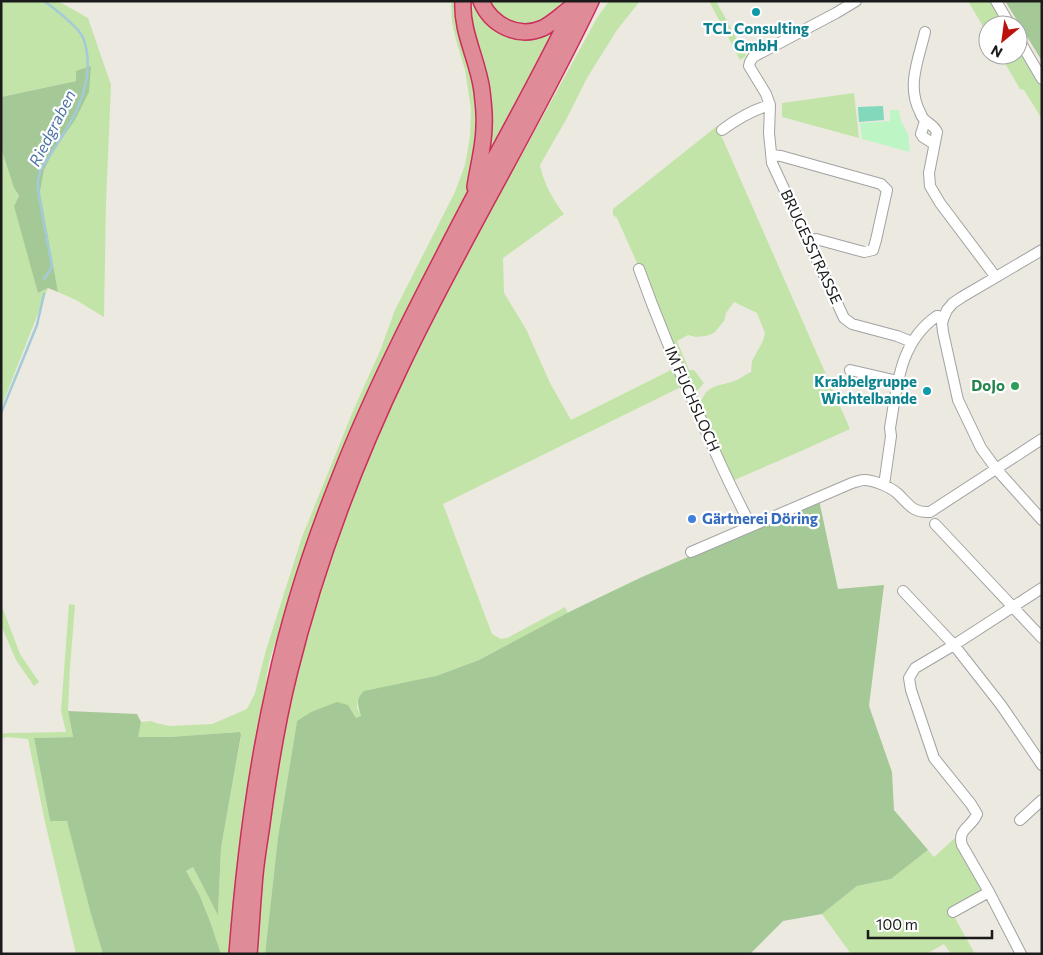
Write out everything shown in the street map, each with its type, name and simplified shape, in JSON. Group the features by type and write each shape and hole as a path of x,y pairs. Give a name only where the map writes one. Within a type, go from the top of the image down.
{"highway":[{"path":"463,1 463,20 478,71 484,116 483,142 474,198"},
{"path":"481,1 489,16 501,25 522,31 543,28 576,3"},
{"path":"249,954 254,884 272,756 289,674 305,614 327,547 361,456 401,366 591,1"},
{"path":"581,22 603,1"},
{"path":"237,954 243,880 254,794 275,683 301,585 340,475 410,321 576,3"}],"street":[{"name":"BRUGESSTRASSE","path":"856,1 753,57 749,66 766,94 770,106 769,133 772,163 844,318 852,324 912,342"},
{"path":"996,1 1004,15"},
{"path":"925,32 914,75 913,92 915,103 925,121 934,126 937,132 929,173 930,186 940,203 995,276"},
{"path":"1028,55 1042,79"},
{"path":"722,130 740,117 759,108 770,106"},
{"path":"771,155 781,156 881,184 887,190 873,250 864,252 816,239 809,241"},
{"path":"1042,250 995,276 953,303 947,310 942,323 942,332 958,400 981,448 997,470 1042,520"},
{"name":"IM FUCHSLOCH","path":"639,269 693,403 731,488 751,526"},
{"path":"884,485 891,436 890,428 902,362 912,342 928,322 937,316 944,317"},
{"path":"850,370 898,381"},
{"path":"691,552 852,483 864,480 884,485 898,494 913,509 923,513 930,512 1042,439"},
{"path":"935,524 1042,638"},
{"path":"1021,954 990,892 962,845 960,840 962,833 977,814 934,758 911,690 909,678 915,668 1042,588"},
{"path":"903,591 954,645 1001,705 1042,765"},
{"path":"1020,820 1042,800"},
{"path":"953,912 990,892"}],"green space":[{"path":"1,1 58,1 88,18 111,85 104,317 76,300 58,292 40,192 44,170 54,150 64,136 89,79 91,67 76,81 1,97"},
{"path":"451,1 460,1 481,106 472,176 466,194 405,313 273,649 266,679 266,699 232,954 221,954 200,896 186,871 193,867 218,914 221,848 241,736 240,732 169,737 137,737 141,722 151,721 170,726 212,724 247,709 255,693 266,650 302,537 353,411 380,351 395,310 455,192 465,165 470,136 471,109 465,70 452,22"},
{"path":"467,1 477,1 511,32 562,17 482,170 486,146"},
{"path":"486,1 565,1 556,14 539,23 524,27 505,21"},
{"path":"609,1 640,1 617,30 587,78 540,165 549,191 564,214 503,258 504,293 526,329 550,383 571,420 675,368 683,386 443,504 492,634 501,639 507,638 565,607 568,613 479,660 436,676 407,683 358,700 357,707 361,716 356,718 348,705 297,721 278,837 265,954 253,954 258,892 286,710 317,592 353,490 401,379 502,184 515,167 597,18"},
{"path":"709,1 716,1 746,56 740,60"},
{"path":"968,1 991,1 999,15 978,15 978,18"},
{"path":"1005,1 1042,1 1042,61 1028,38 1028,15 1014,15"},
{"path":"1028,64 1042,87 1042,119 1024,90 1020,89 1006,65"},
{"path":"91,66 89,92 75,120 54,150 44,170 40,192 58,292 48,288 38,293 14,206 19,196 14,188 1,148 1,97 76,81 76,71"},
{"path":"854,93 859,138 782,117 782,103"},
{"path":"883,106 884,120 859,122 858,107"},
{"path":"890,110 899,110 901,121 908,134 910,152 862,139 860,123 890,121"},
{"path":"717,126 850,429 732,481 697,404 710,389 737,380 751,372 752,361 763,341 765,333 757,313 734,302 726,313 724,321 714,333 696,337 688,335 677,341 689,370 694,370 704,383 695,393 617,218 613,215 613,209"},
{"path":"1,148 14,188 19,197 38,293 48,288 1,408"},
{"path":"819,500 838,589 884,585 869,706 892,772 894,810 928,850 891,879 857,886 822,914 783,921 750,954 265,954 278,837 297,721 311,712 337,702 348,705 356,718 361,716 358,700 364,691 436,676 479,660 571,611 642,577"},
{"path":"1,604 20,654 39,682 34,686 16,660 1,625"},
{"path":"69,604 75,605 68,711 73,737 34,738 50,821 67,820 103,954 76,954 28,739 7,737 1,739 1,734 7,733 66,732 61,711"},
{"path":"68,711 137,714 141,722 138,737 169,737 240,732 221,848 218,915 193,867 186,871 200,896 221,954 103,954 67,821 50,821 34,738 73,737"},
{"path":"955,838 982,887 979,893 950,909 975,954 951,954 944,944 926,954 851,954 822,914 857,886 891,879 928,850 934,857"}],"waterway":[{"name":"Riedgraben","path":"44,1 69,21 81,34 87,53 88,70 81,101 66,130 40,171 38,190 52,267 44,279"},
{"name":"Riedgraben","path":"1,413 37,325 44,294"}],"place":[{"name":"TCL Consulting GmbH","path":"756,12"},
{"name":"DoJo","path":"1015,386"},
{"name":"Krabbelgruppe Wichtelbande","path":"927,391"},
{"name":"Gärtnerei Döring","path":"692,519"}]}
